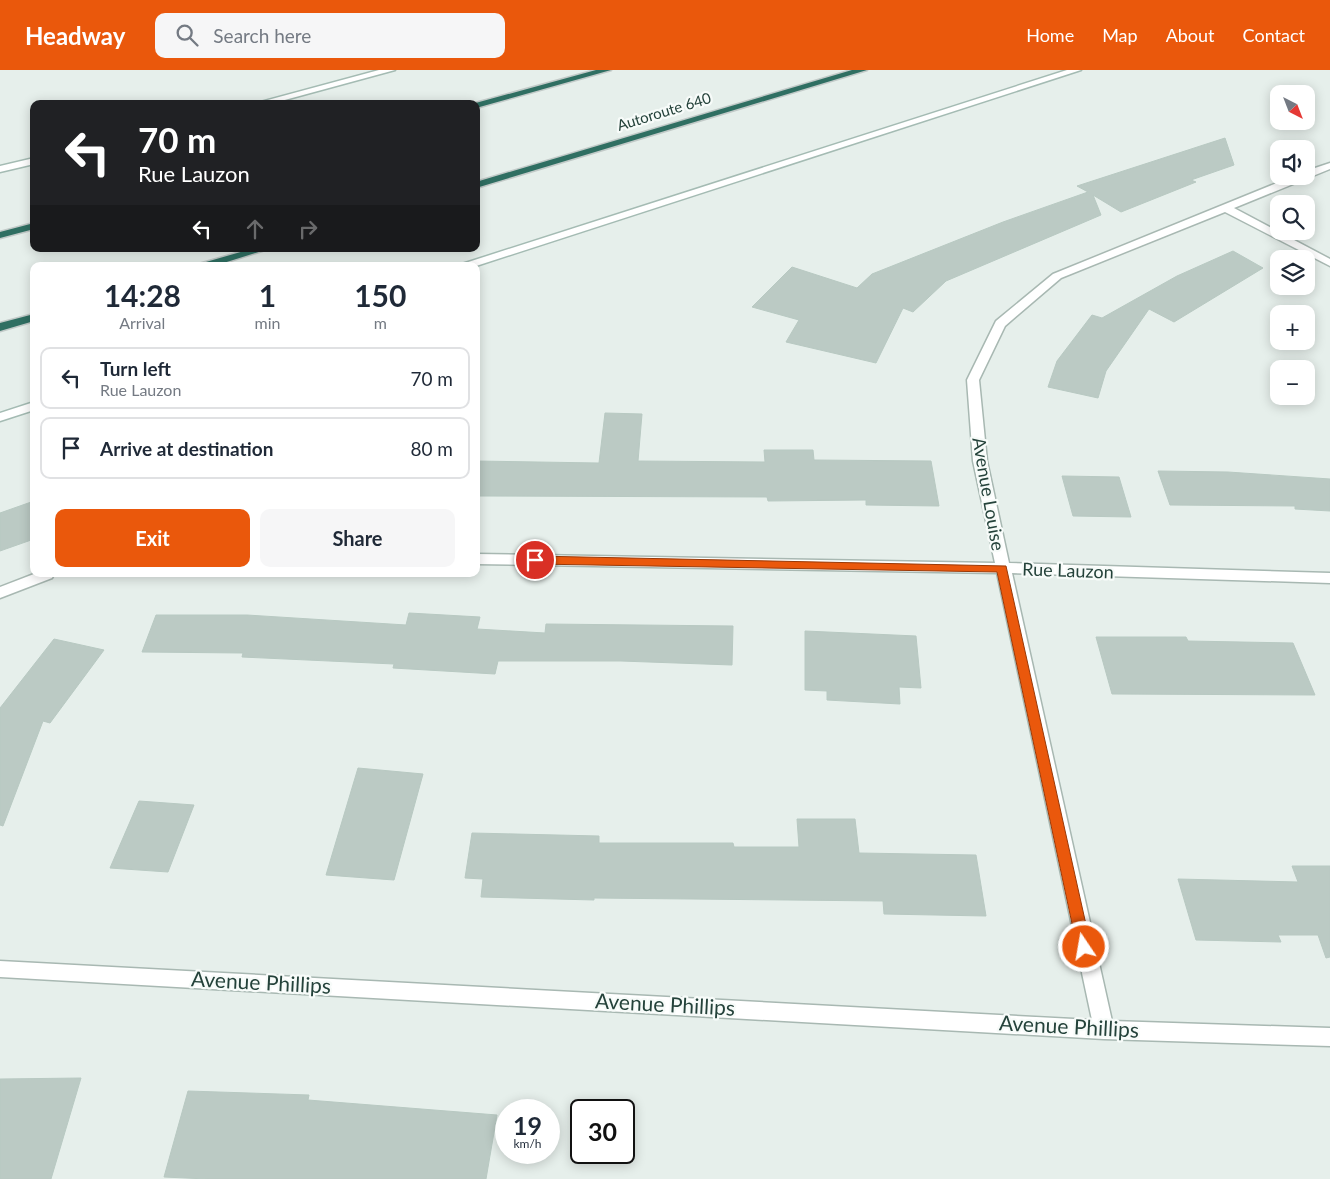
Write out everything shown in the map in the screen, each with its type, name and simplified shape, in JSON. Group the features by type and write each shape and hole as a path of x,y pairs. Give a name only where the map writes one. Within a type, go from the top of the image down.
{"highway":[{"path":"480,105 606,70"},
{"name":"Autoroute 640","path":"480,184 862,70"},
{"path":"0,235 30,227"},
{"path":"217,262 252,252"},
{"path":"0,327 30,318"}],"street":[{"path":"274,100 390,70"},
{"path":"478,262 1076,70"},
{"path":"0,169 30,162"},
{"name":"Avenue Louise","path":"1315,172 1330,166"},
{"name":"Avenue Louise","path":"1104,1030 980,462 972,380 1000,324 1057,276 1283,185"},
{"path":"1226,208 1330,262"},
{"path":"0,417 30,407"},
{"name":"Rue Lauzon","path":"480,559 1002,568 1330,578"},
{"path":"0,593 40,577"},
{"name":"Avenue Phillips","path":"0,969 1104,1030 1330,1037"}],"building":[{"path":"1225,138 1234,165 1191,180 1196,182 1121,212 1093,195 1101,215 946,281 913,312 903,308 876,363 786,342 799,320 752,307 792,267 857,288 872,274 1003,222 1088,192 1077,186"},
{"path":"1233,251 1263,268 1174,322 1149,309 1106,371 1098,398 1048,387 1057,361 1092,315 1102,318 1177,276"},
{"path":"605,413 642,414 638,461 765,462 764,450 813,450 814,460 931,461 939,506 866,505 866,500 768,501 767,497 480,496 480,461 599,463"},
{"path":"1158,471 1228,472 1330,479 1330,511 1295,509 1295,506 1170,505"},
{"path":"1062,476 1119,477 1131,517 1073,516"},
{"path":"30,502 30,540 0,551 0,513"},
{"path":"409,613 480,617 477,629 545,633 546,624 733,626 732,665 621,661 498,661 495,674 393,668 394,664 242,657 243,653 142,652 156,615 247,615 406,625"},
{"path":"805,631 916,636 921,688 899,687 900,704 827,700 827,691 805,690"},
{"path":"1096,637 1186,637 1188,641 1293,643 1315,695 1112,694"},
{"path":"54,639 104,650 50,723 43,721 3,826 0,825 0,708"},
{"path":"358,768 423,774 394,880 326,875"},
{"path":"139,801 194,805 168,872 110,868"},
{"path":"797,819 855,819 859,853 976,855 986,916 884,914 883,901 594,898 594,900 481,897 483,879 465,878 472,833 599,836 599,843 733,843 734,847 799,847"},
{"path":"1292,866 1330,866 1330,957 1326,958 1318,935 1278,935 1281,942 1196,940 1178,879 1298,882"},
{"path":"81,1078 51,1179 0,1179 0,1079"},
{"path":"188,1091 309,1095 308,1100 495,1115 495,1127 486,1179 207,1179 164,1177"}],"route":[{"path":"535,560 949,569 1002,568 1084,947"}]}
